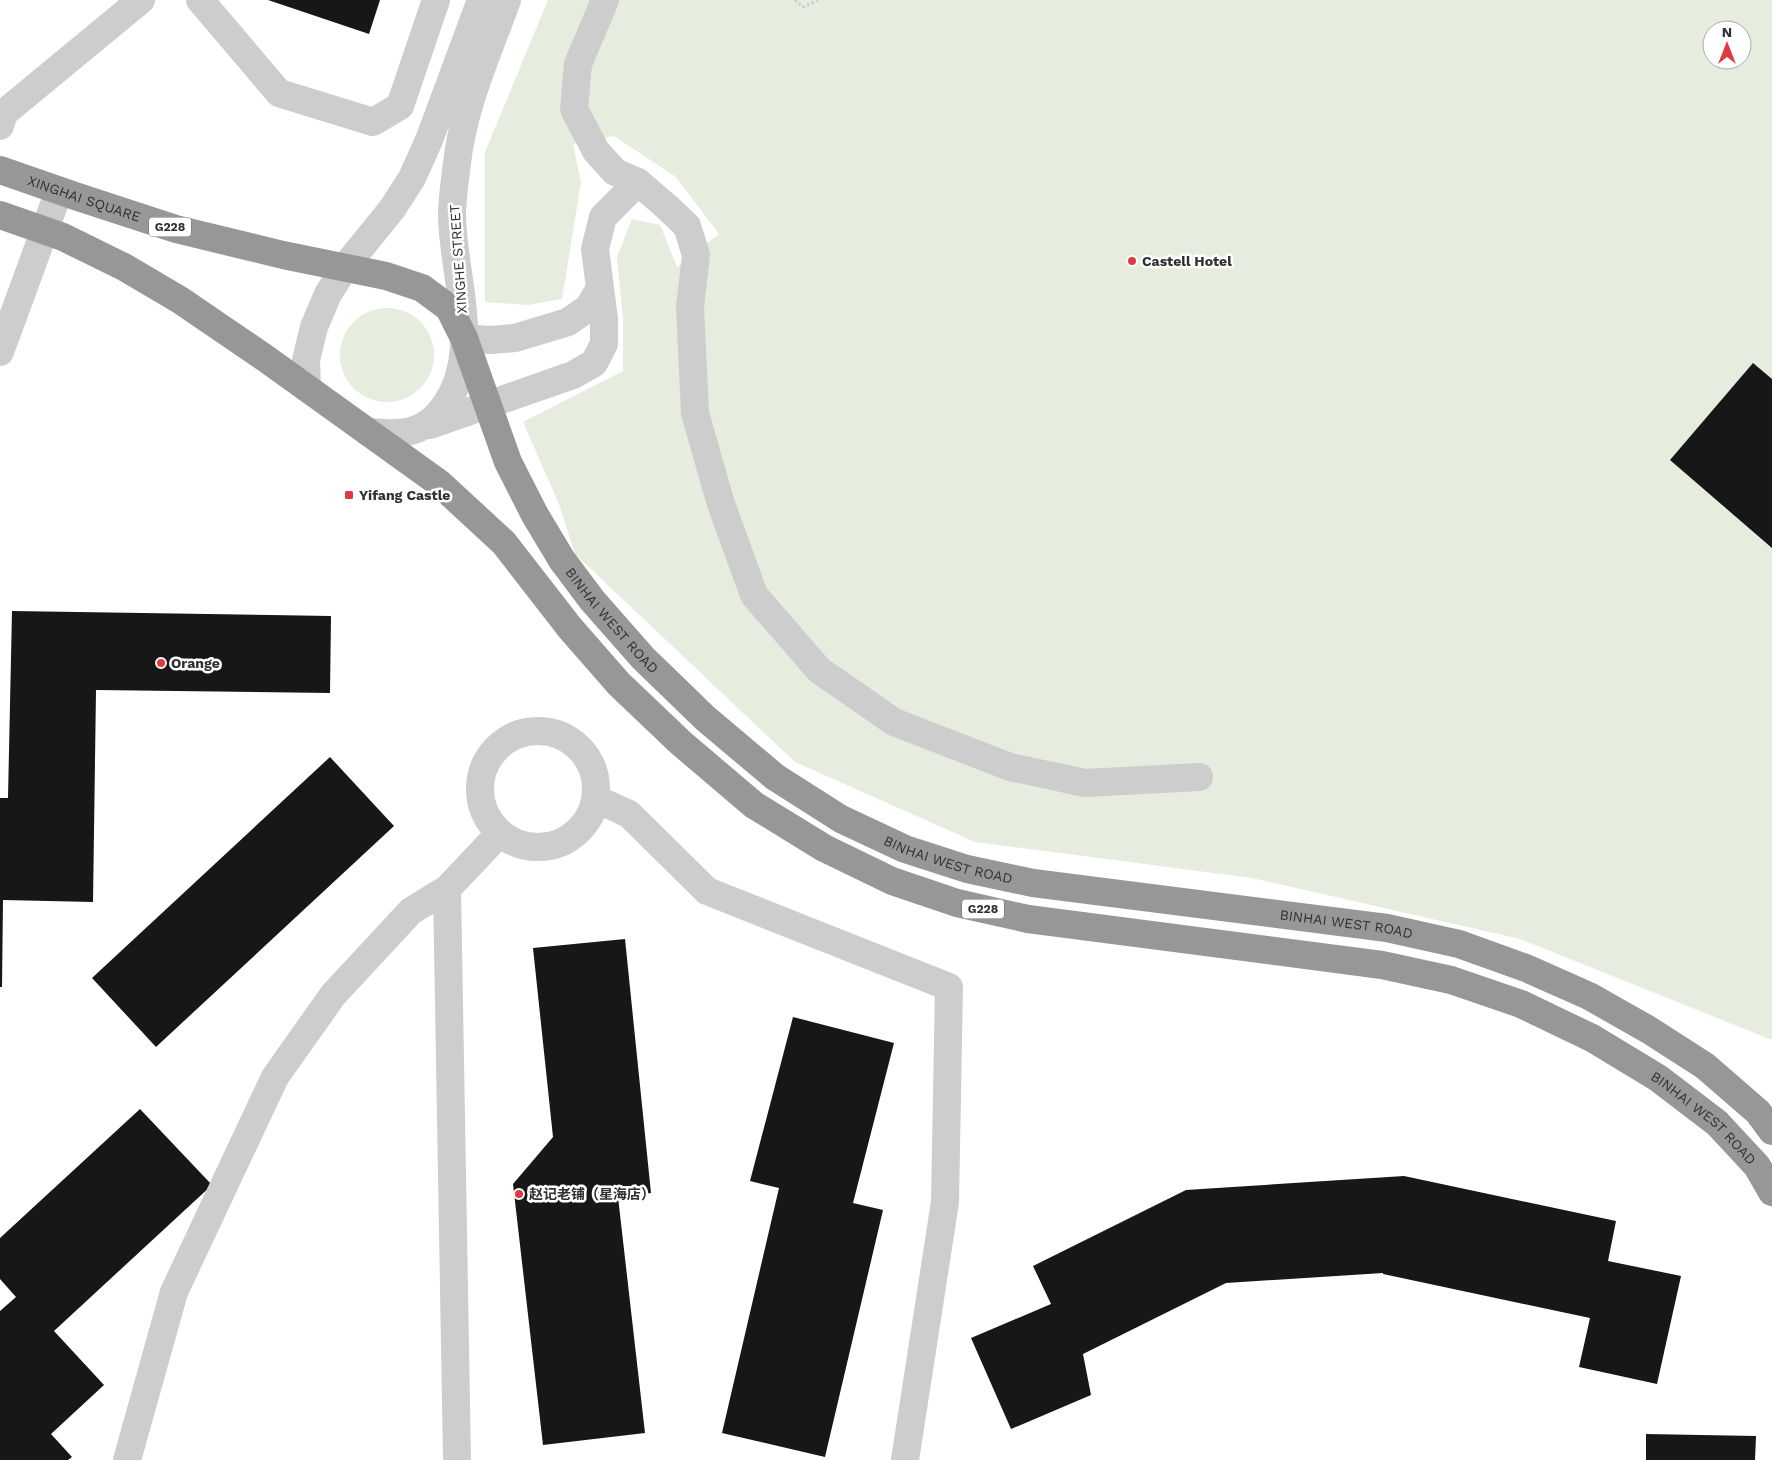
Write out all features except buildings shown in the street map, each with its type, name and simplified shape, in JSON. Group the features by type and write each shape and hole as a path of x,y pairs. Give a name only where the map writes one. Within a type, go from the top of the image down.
{"highway":[{"name":"XINGHAI SQUARE","path":"0,170 176,229 345,268"},
{"name":"G228","path":"0,215 63,237 124,267 180,300 307,388"},
{"name":"BINHAI WEST ROAD","path":"345,268 386,276 422,288 449,308 464,338 508,462 536,516 562,560 592,600 643,658 705,718 775,777 842,819 905,849 967,869 1033,883 1387,928 1459,944 1526,968 1580,992 1649,1030 1706,1066 1758,1112 1772,1131"},
{"name":"BINHAI WEST ROAD","path":"307,388 439,483 504,543 570,628 619,684 681,743 754,804 824,848 892,881 958,903 1028,920 1382,965 1451,980 1521,1004 1592,1038 1658,1078 1718,1123 1757,1166 1772,1192"}],"street":[{"path":"0,126 4,113 141,0"},
{"path":"200,0 279,93 373,122 400,106 436,0"},
{"path":"307,388 306,360 314,327 328,294 345,268 392,209 412,178 429,140 481,0"},
{"name":"XINGHE STREET","path":"368,432 393,433 416,430 437,416 453,396 462,370 464,338 452,216 457,161 470,102 507,0"},
{"path":"605,0 578,64 574,109 596,151 615,172 638,182 687,226 696,255 690,307 695,413 720,501 754,595 819,670 894,722 1010,767 1085,783 1199,777"},
{"path":"416,430 573,375 594,363 604,344 604,320 594,249 603,216 638,182"},
{"path":"0,352 59,191"},
{"path":"464,338 490,340 514,338 568,322 588,308 599,290"},
{"path":"542,731 562,736 578,746 590,762 596,780 596,799 589,818 577,832 562,843 543,848 524,846 506,838 500,833 492,826 482,809 479,790 482,772 490,754 505,740 523,732 542,731"},
{"path":"596,799 629,814 707,891 949,987 945,1202 905,1460"},
{"path":"127,1460 174,1292 275,1077 333,995 411,911 447,889 500,833"},
{"path":"447,889 457,1460"}],"path":[{"path":"795,0 803,7 818,0"}],"shaded area":[{"path":"548,0 1772,0 1772,1040 1520,939 1252,878 975,842 795,762 575,554 559,504 523,422 623,371 623,319 617,257 632,219 660,225 677,267 719,234 676,177 614,136 573,144 581,182 562,299 528,305 485,302 485,152"},
{"path":"387,308 405,312 420,322 430,337 434,355 430,373 420,388 405,398 387,402 369,398 354,388 344,373 340,355 344,337 354,322 369,312"}],"place":[{"name":"Castell Hotel","path":"1132,261"},
{"name":"Yifang Castle","path":"349,495"},
{"name":"Orange","path":"161,663"},
{"name":"赵记老铺（星海店）","path":"519,1194"}]}
